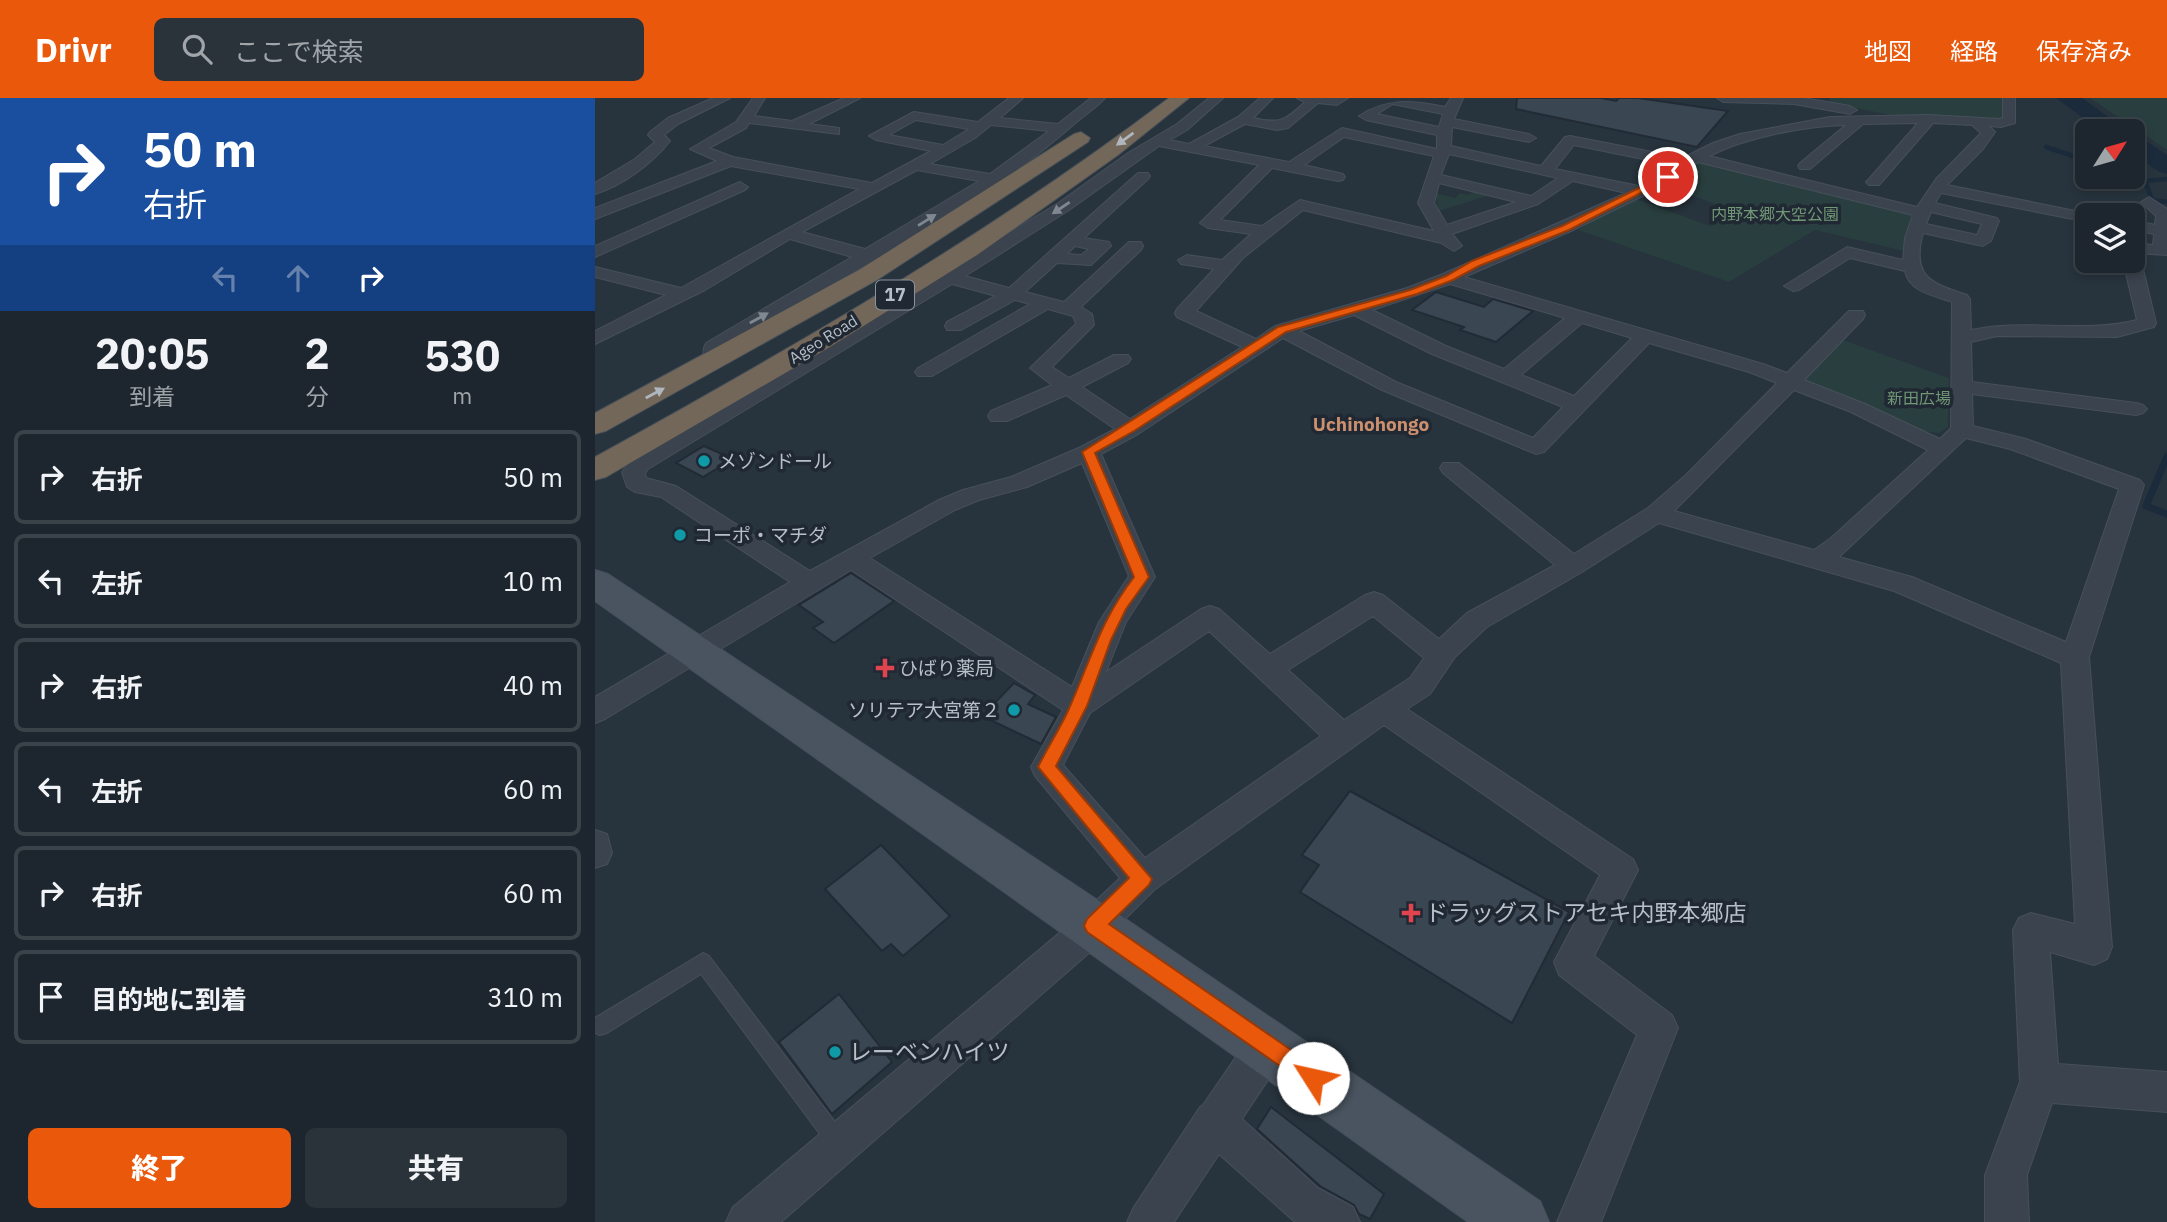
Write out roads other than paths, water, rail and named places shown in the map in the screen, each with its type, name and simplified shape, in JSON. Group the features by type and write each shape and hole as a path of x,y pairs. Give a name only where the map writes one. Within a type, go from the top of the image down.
{"highway":[{"name":"Ageo Road","path":"595,470 776,368 1003,226 1180,98"},
{"name":"Ageo Road","path":"595,425 879,268 1047,162 1118,112"}],"street":[{"path":"595,189 634,168 653,153 663,141 655,135 673,121 724,98"},
{"path":"759,98 741,125 697,149 730,161 876,188"},
{"path":"795,125 854,98"},
{"path":"1006,98 1016,98"},
{"path":"595,338 683,294 788,233 917,166 984,124 1016,98"},
{"path":"714,361 713,347 730,335 869,256 991,179 1032,152 1058,128 1098,98"},
{"path":"809,582 669,491 643,487 635,482 633,472 640,464 950,278 1182,127 1217,98"},
{"path":"1191,148 1243,120 1267,98"},
{"path":"1243,120 1279,128 1288,126 1309,99 1337,101 1342,98"},
{"path":"1457,98 1452,105 1443,151 1426,203 1445,236 1475,264"},
{"path":"1723,98 1794,100 1901,119"},
{"path":"595,711 809,582 947,505 971,495 1019,482 1089,452 1130,429 1282,330 1413,292 1449,278 1475,264 1566,228 1660,182 1691,160 1718,146 1745,137 1807,123 1930,119 1990,124 2010,120 2010,98"},
{"path":"1448,122 1391,100 1366,116 1448,122 1529,138"},
{"path":"945,150 876,136 914,116 984,124 1058,128"},
{"path":"745,119 834,131"},
{"path":"1874,182 1930,119"},
{"path":"1828,172 1799,165 1859,121"},
{"path":"1817,560 1840,544 1962,430 1961,299 1928,288 1915,277 1910,252 1926,204 1956,165 1984,141 1988,132 1977,122"},
{"path":"1292,167 1342,132 1639,191"},
{"path":"1544,171 1570,140 1926,204 2075,216"},
{"path":"1158,142 1338,177"},
{"path":"1718,146 1743,152"},
{"path":"1592,181 1625,151"},
{"path":"595,214 730,161"},
{"path":"1265,231 1208,223 1269,163"},
{"path":"917,166 991,179"},
{"path":"1256,346 1184,313 1226,266 1265,231 1316,172"},
{"path":"954,326 1013,294 1143,176"},
{"path":"1298,194 1345,215 1445,236 1533,201 1571,176"},
{"path":"1433,177 1533,201"},
{"path":"595,253 740,187"},
{"path":"595,201 616,206"},
{"path":"1345,215 1363,201"},
{"path":"2145,249 2161,251 2164,215 2150,202"},
{"path":"687,211 711,219"},
{"path":"2145,227 2163,231"},
{"path":"788,233 869,256"},
{"path":"595,235 621,241"},
{"path":"1201,235 1251,243"},
{"path":"1053,258 1085,261 1103,246 1072,241"},
{"path":"1068,309 1135,246"},
{"path":"1793,286 1847,252 1913,268"},
{"path":"1187,260 1226,266"},
{"path":"618,261 595,272 683,294"},
{"path":"1961,338 1997,330 2117,331 2147,323 2135,273"},
{"path":"950,278 1080,312 1085,318 1085,326 1040,368 1130,429"},
{"path":"1449,278 1791,381 1942,448"},
{"path":"925,372 1046,303"},
{"path":"1354,308 1439,350 1577,405"},
{"path":"748,1222 1094,926 1142,879 1342,737 1420,686 1441,656 1477,620 1573,566 1656,514 1695,480 1856,315"},
{"path":"1507,377 1579,316"},
{"path":"2133,327 2167,331"},
{"path":"1282,330 1389,386 1536,447 1645,336"},
{"path":"776,368 845,343"},
{"path":"999,416 1121,359"},
{"path":"1962,387 2136,409"},
{"path":"2009,393 2018,444"},
{"path":"1962,430 2018,444 2132,485 2075,657 2094,947 2031,930 2040,1082 2006,1175 2007,1222"},
{"path":"1089,452 1142,577 1120,606 1103,640 1079,706 1046,767 1142,879"},
{"path":"1451,468 1573,566"},
{"path":"1656,514 1903,584 2075,657"},
{"path":"851,558 1079,706"},
{"path":"595,583 1519,1222"},
{"path":"1268,669 1374,602 1441,656"},
{"path":"1079,706 1210,616 1342,737"},
{"path":"1384,709 1621,870 1572,962 1659,1028 1579,1222"},
{"path":"595,845 595,853"},
{"path":"1149,1222 1214,1121 1267,1046"},
{"path":"2040,1082 2167,1092"},
{"path":"1214,1121 1303,1203 1338,1222"}],"lane":[{"path":"600,1026 703,962 839,1143"}],"waterway":[{"path":"2067,98 2098,119"},
{"path":"2046,147 2075,157"},
{"path":"2145,151 2167,166"},
{"path":"2167,179 2145,181 2152,200 2167,202"},
{"path":"2167,457 2146,506 2167,514"}],"place":[{"name":"メゾンドール","path":"704,461"},
{"name":"コーポ・マチダ","path":"680,535"},
{"name":"ひばり薬局","path":"885,668"},
{"name":"ソリテア大宮第２","path":"1014,710"},
{"name":"ドラッグストアセキ内野本郷店","path":"1411,913"},
{"name":"レーベンハイツ","path":"835,1052"}],"district":[{"name":"Uchinohongo","path":"1371,424"}],"park label":[{"name":"内野本郷大空公園","path":"1775,214"},
{"name":"新田広場","path":"1919,398"}]}
